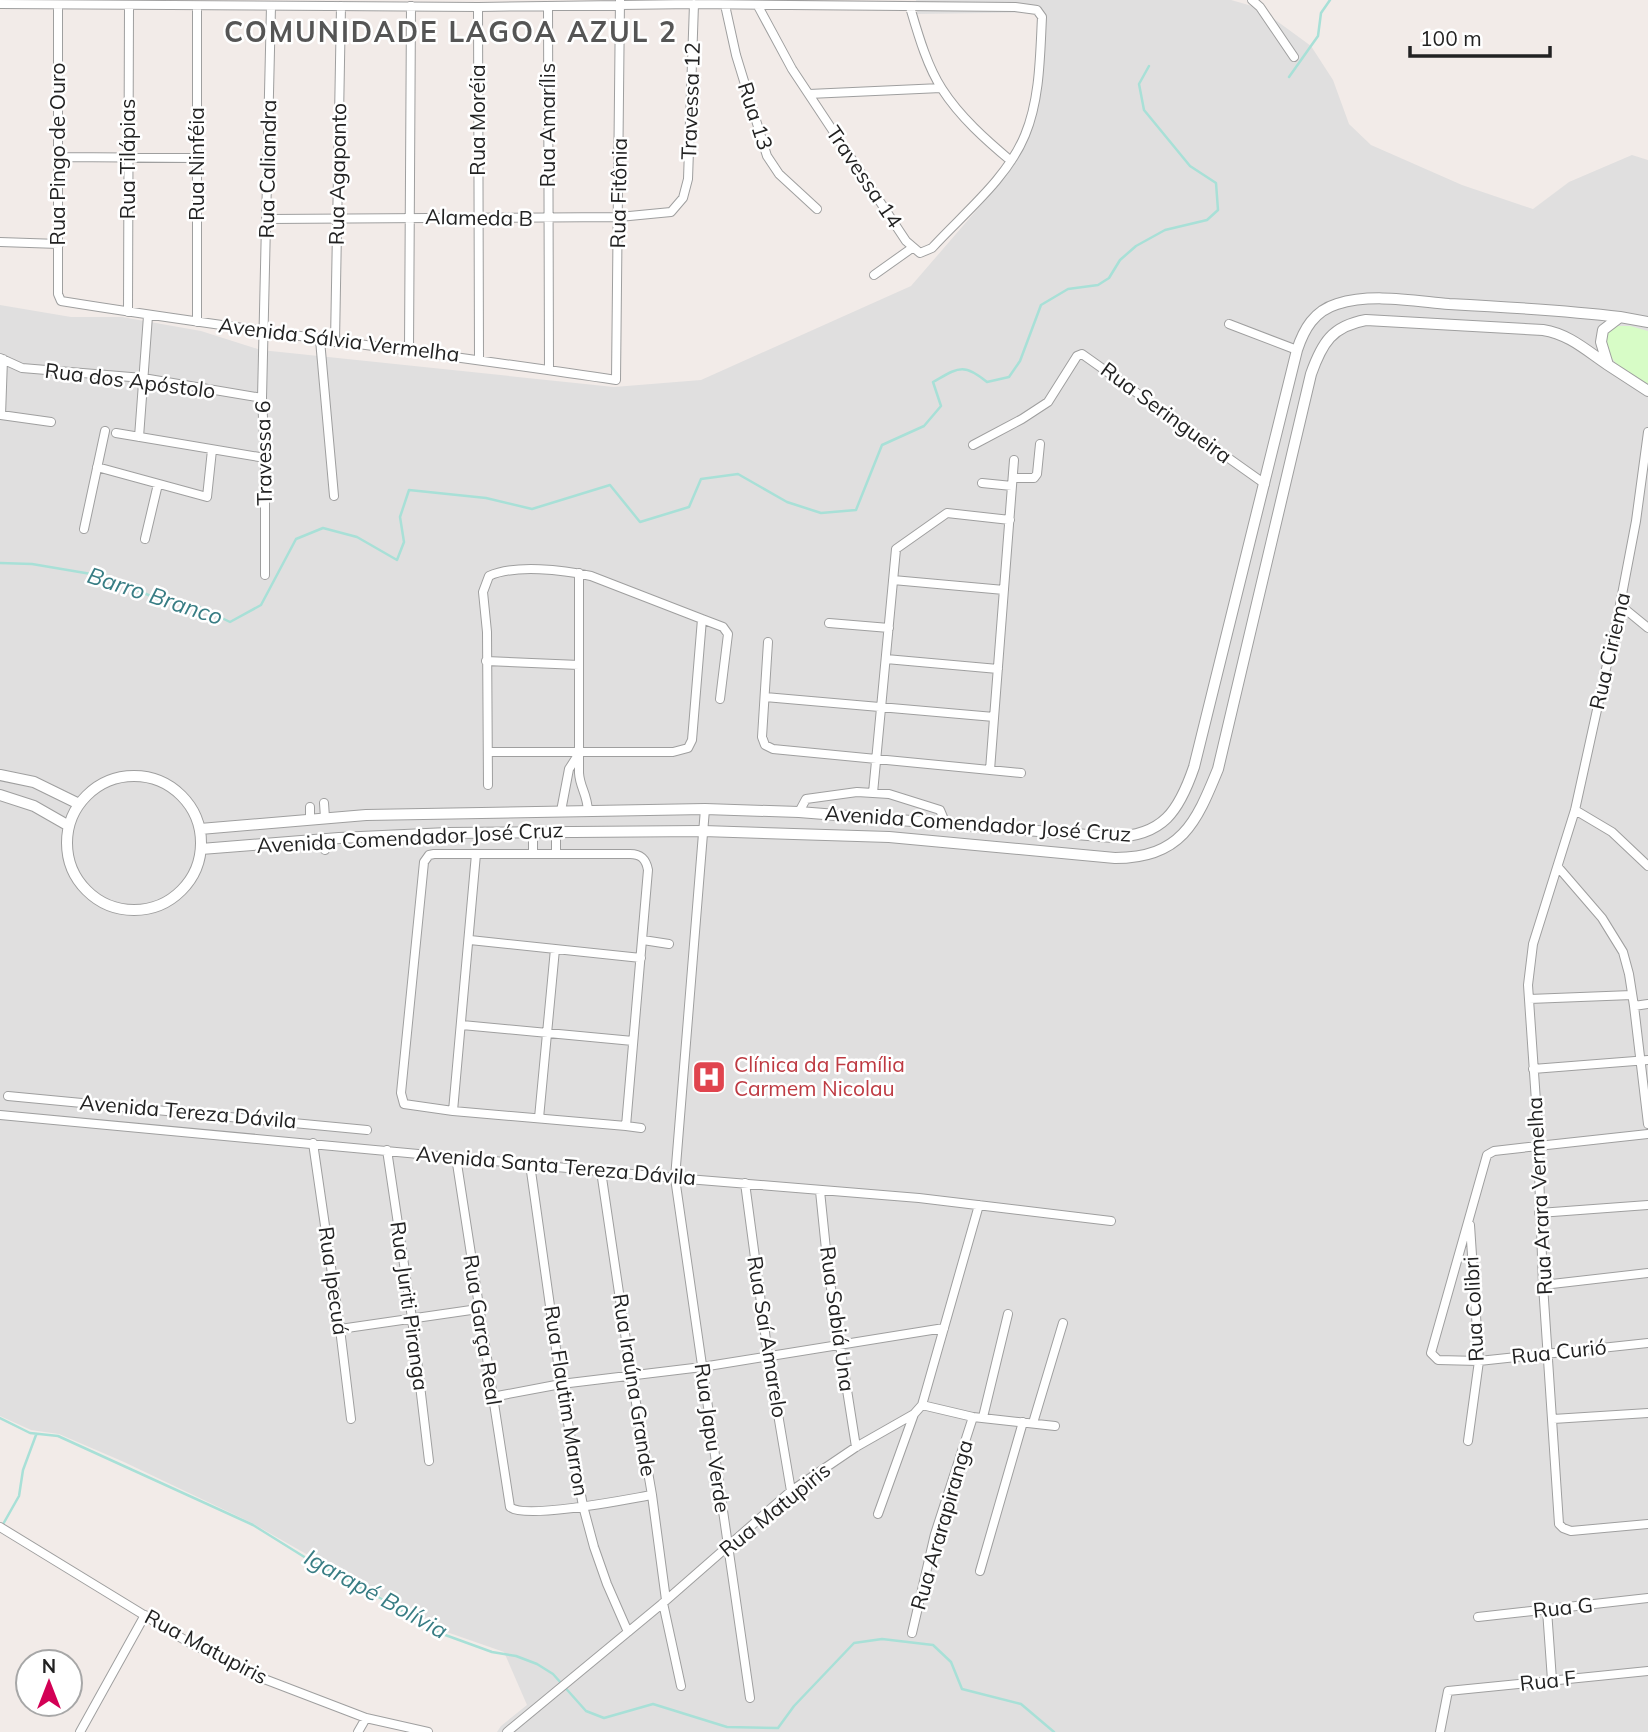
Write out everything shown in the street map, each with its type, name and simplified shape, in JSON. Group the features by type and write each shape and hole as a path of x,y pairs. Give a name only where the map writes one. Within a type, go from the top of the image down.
{"street":[{"path":"1252,0 1260,7 1294,57"},
{"path":"0,4 478,7 620,3 910,7 1016,4 1040,12 1042,17 1035,102 1025,138 1011,161 964,117 941,88 916,29 910,7"},
{"name":"Rua Fitônia","path":"616,380 620,3"},
{"name":"Travessa 12","path":"683,198 688,179 694,4"},
{"name":"Rua Pingo de Ouro","path":"58,5 58,294 61,301"},
{"name":"Rua 13","path":"725,5 736,55 767,156 779,174 817,209"},
{"name":"Rua Tilápias","path":"128,312 130,6"},
{"name":"Rua Ninféia","path":"197,6 197,322"},
{"name":"Rua Caliandra","path":"264,331 271,6"},
{"name":"Rua Agapanto","path":"335,342 341,6"},
{"path":"409,350 411,6"},
{"name":"Rua Amarílis","path":"548,6 549,370"},
{"name":"Travessa 14","path":"758,6 809,94 912,247 920,253 932,247 1011,161"},
{"name":"Rua Moréia","path":"478,7 479,359"},
{"name":"Travessa 14","path":"809,94 941,88"},
{"path":"58,157 197,158"},
{"name":"Alameda B","path":"268,219 618,217 666,214 683,198"},
{"path":"0,242 59,244"},
{"path":"874,275 912,247"},
{"name":"Avenida Comendador José Cruz","path":"200,829 366,815 705,809 799,812 1114,837 1139,835 1163,822 1177,806 1194,767 1297,350 1307,325 1336,304 1385,299 1549,309 1648,322"},
{"name":"Avenida Sálvia Vermelha","path":"61,301 148,316 479,359 616,380"},
{"path":"139,437 148,316"},
{"path":"1608,365 1602,351 1602,335 1607,326 1620,317"},
{"name":"Avenida Comendador José Cruz","path":"201,849 533,831 703,831 889,837 1133,858 1166,847 1191,827 1218,769 1311,374 1325,342 1336,331 1350,323 1366,320 1543,330 1577,342 1648,391"},
{"path":"1228,324 1297,350"},
{"name":"Travessa 6","path":"264,331 262,398 265,575"},
{"path":"320,340 334,496"},
{"name":"Rua Seringueira","path":"973,445 1048,402 1077,356 1082,355 1265,484"},
{"path":"1,358 1,415 51,422"},
{"name":"Rua dos Apóstolo","path":"1,358 22,368 143,379 262,398"},
{"path":"83,529 105,431"},
{"name":"Rua Ciriema","path":"1558,867 1575,810 1620,606 1636,521 1648,432"},
{"path":"116,433 265,458"},
{"path":"982,483 1034,478 1037,474 1040,444"},
{"path":"97,467 207,497 212,450"},
{"path":"990,770 1014,460"},
{"path":"145,539 158,484"},
{"path":"873,793 896,549 947,513 1010,520"},
{"path":"488,785 483,592 486,581 495,573 516,570 592,576 726,630 727,650 720,699"},
{"path":"579,573 579,752 580,779 587,794 587,811"},
{"path":"893,580 1004,590"},
{"path":"1620,606 1648,628"},
{"path":"489,752 673,752 688,748 692,740 702,619"},
{"path":"830,623 889,628"},
{"path":"768,642 762,737 765,745 773,749 1021,773"},
{"path":"886,659 998,669"},
{"path":"486,661 579,665"},
{"path":"765,697 994,717"},
{"path":"561,811 569,769 579,752"},
{"path":"0,775 34,782 79,804"},
{"path":"129,776 166,784 182,795 193,811 200,829 201,849 192,878 171,899 143,909 122,909 95,897 75,875 68,856 69,826 79,804 93,790 110,780 129,776"},
{"path":"799,812 806,799 857,792 889,794 940,810 945,822"},
{"path":"0,795 34,806 69,826"},
{"path":"324,803 325,818"},
{"path":"310,807 310,819"},
{"name":"Rua Japu Verde","path":"705,809 675,1178 750,1698"},
{"path":"1575,810 1612,832 1648,866"},
{"path":"533,831 533,854"},
{"path":"556,840 556,854"},
{"path":"453,1111 476,854"},
{"path":"625,1126 648,870 642,857 630,854 429,856 424,862 401,1093 404,1104 641,1128"},
{"path":"1558,867 1602,918 1617,940 1629,974 1645,1060 1648,1124"},
{"name":"Rua Arara Vermelha","path":"1558,867 1533,944 1528,985 1557,1515 1559,1524 1572,1531 1648,1524"},
{"path":"470,940 641,958"},
{"path":"643,940 669,944"},
{"path":"539,1118 555,949"},
{"path":"1529,999 1632,995"},
{"path":"1634,1006 1648,1004"},
{"path":"462,1025 633,1041"},
{"path":"1533,1069 1645,1060"},
{"name":"Avenida Tereza Dávila","path":"8,1096 367,1130"},
{"name":"Avenida Santa Tereza Dávila","path":"0,1115 979,1205 1111,1221"},
{"path":"1538,1146 1648,1134"},
{"name":"Rua Ipecuá","path":"313,1143 351,1419"},
{"name":"Rua Colibri","path":"1432,1353 1483,1163 1490,1152 1538,1146"},
{"name":"Rua Juriti Piranga","path":"387,1150 429,1461"},
{"name":"Rua Garça Real","path":"456,1157 510,1507 517,1511 544,1511 583,1506"},
{"name":"Rua Flautim Marron","path":"530,1164 561,1384 583,1506 607,1584 628,1632"},
{"name":"Rua Iraúna Grande","path":"601,1171 652,1495 664,1602 681,1686"},
{"name":"Rua Saí Amarelo","path":"745,1183 768,1355 792,1491"},
{"name":"Rua Sabiá Una","path":"820,1191 828,1269 856,1447"},
{"name":"Rua Matupiris","path":"507,1732 664,1602 792,1491 856,1447 914,1414 922,1405 979,1205"},
{"path":"1539,1213 1648,1205"},
{"name":"Rua Colibri","path":"1468,1441 1479,1361 1469,1218"},
{"path":"1543,1285 1648,1273"},
{"path":"340,1329 478,1309"},
{"path":"983,1417 1008,1314"},
{"path":"1033,1423 1063,1323"},
{"path":"492,1397 561,1384 702,1367 944,1328"},
{"name":"Rua Curió","path":"1432,1353 1438,1360 1479,1361 1648,1343"},
{"path":"922,1405 973,1417 1055,1426"},
{"path":"1553,1419 1648,1413"},
{"path":"878,1514 914,1414"},
{"name":"Rua Ararapiranga","path":"912,1633 935,1534 973,1417"},
{"path":"980,1571 1023,1422"},
{"path":"583,1506 652,1495"},
{"name":"Rua Matupiris","path":"0,1527 188,1642 259,1677 366,1718 428,1732"},
{"name":"Rua G","path":"1478,1617 1648,1598"},
{"path":"1547,1610 1552,1680"},
{"path":"80,1732 145,1615"},
{"name":"Rua F","path":"1440,1732 1448,1691 1648,1671"},
{"path":"358,1732 366,1718"}],"shaded area":[{"path":"916,0 1231,0 1259,8 1311,46 1333,80 1349,124 1371,145 1462,185 1533,209 1569,182 1632,155 1648,160 1648,1732 497,1732 527,1705 504,1652 438,1629 252,1523 124,1462 59,1434 31,1430 0,1416 0,305 71,317 122,317 201,331 261,350 614,387 701,380 911,286 987,198 1018,149 1032,105 1044,12 917,14"}],"green space":[{"path":"1616,326 1630,326 1648,331 1648,385 1619,367 1605,350 1606,333"}],"waterway":[{"path":"1289,77 1318,36 1321,13 1330,0"},
{"name":"Barro Branco","path":"0,563 32,564 103,576 158,599 197,606 230,622 261,605 296,539 323,528 357,537 397,560 404,542 400,517 409,490 486,498 532,509 610,485 640,522 689,507 701,479 738,474 787,502 821,513 856,510 882,445 924,426 941,406 933,382 960,369 972,372 987,382 1009,377 1020,361 1041,305 1068,289 1098,285 1109,278 1120,260 1136,246 1165,230 1207,220 1218,210 1216,183 1190,166 1144,110 1139,84 1149,66"},
{"name":"Igarapé Bolívia","path":"0,1418 30,1433 58,1436 253,1525 437,1632 492,1652 516,1656 537,1664 553,1674 586,1711 604,1718 653,1704 727,1727 778,1728 794,1706 854,1643 882,1639 933,1645 951,1662 962,1689 1021,1704 1054,1732"},
{"path":"2,1526 19,1496 23,1470 36,1435"}],"place":[{"name":"Clínica da Família Carmem Nicolau","path":"709,1077"}],"district":[{"name":"COMUNIDADE LAGOA AZUL 2","path":"451,32"}]}
